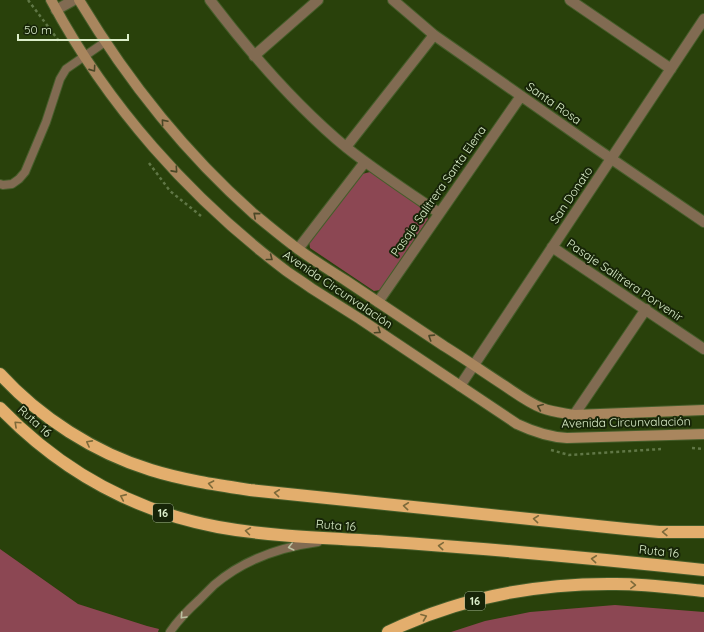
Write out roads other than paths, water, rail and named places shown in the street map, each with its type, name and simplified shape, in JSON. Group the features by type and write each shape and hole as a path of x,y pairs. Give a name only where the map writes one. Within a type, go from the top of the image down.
{"highway":[{"path":"0,374 22,396 60,426 82,439 127,461 150,470 181,478 250,490 626,529 659,532 704,532"},
{"name":"Ruta 16","path":"0,408 31,438 51,454 72,469 106,489 167,514 218,527 251,532 548,554 704,570"},
{"name":"16","path":"388,632 428,615 458,605 539,588 566,585 616,584 644,585 704,591"}],"street":[{"name":"Avenida Circunvalación","path":"51,0 84,56 154,148 200,197 231,226 286,271 517,424 529,430 554,437 567,438 704,434"},
{"path":"56,10 74,0"},
{"name":"Avenida Circunvalación","path":"79,0 105,42 137,88 183,144 238,199 298,249 474,365 536,405 551,411 574,414 704,410"},
{"path":"210,0 231,28 275,80 321,125 365,162 439,213"},
{"path":"254,56 318,0"},
{"name":"Santa Rosa","path":"393,0 434,35 704,222"},
{"path":"570,0 671,69"},
{"name":"San Donato","path":"460,386 704,19"},
{"path":"346,147 434,35"},
{"name":"Pasaje Salitrera Santa Elena","path":"378,302 520,96"},
{"path":"298,249 365,162"},
{"name":"Pasaje Salitrera Porvenir","path":"552,247 704,349"},
{"path":"574,414 646,309"}],"lane":[{"path":"0,184 12,184 25,172 46,122 60,79 66,69 105,42"},
{"path":"170,632 183,615 215,585 249,563 273,552 302,544 326,541 357,540"}]}
